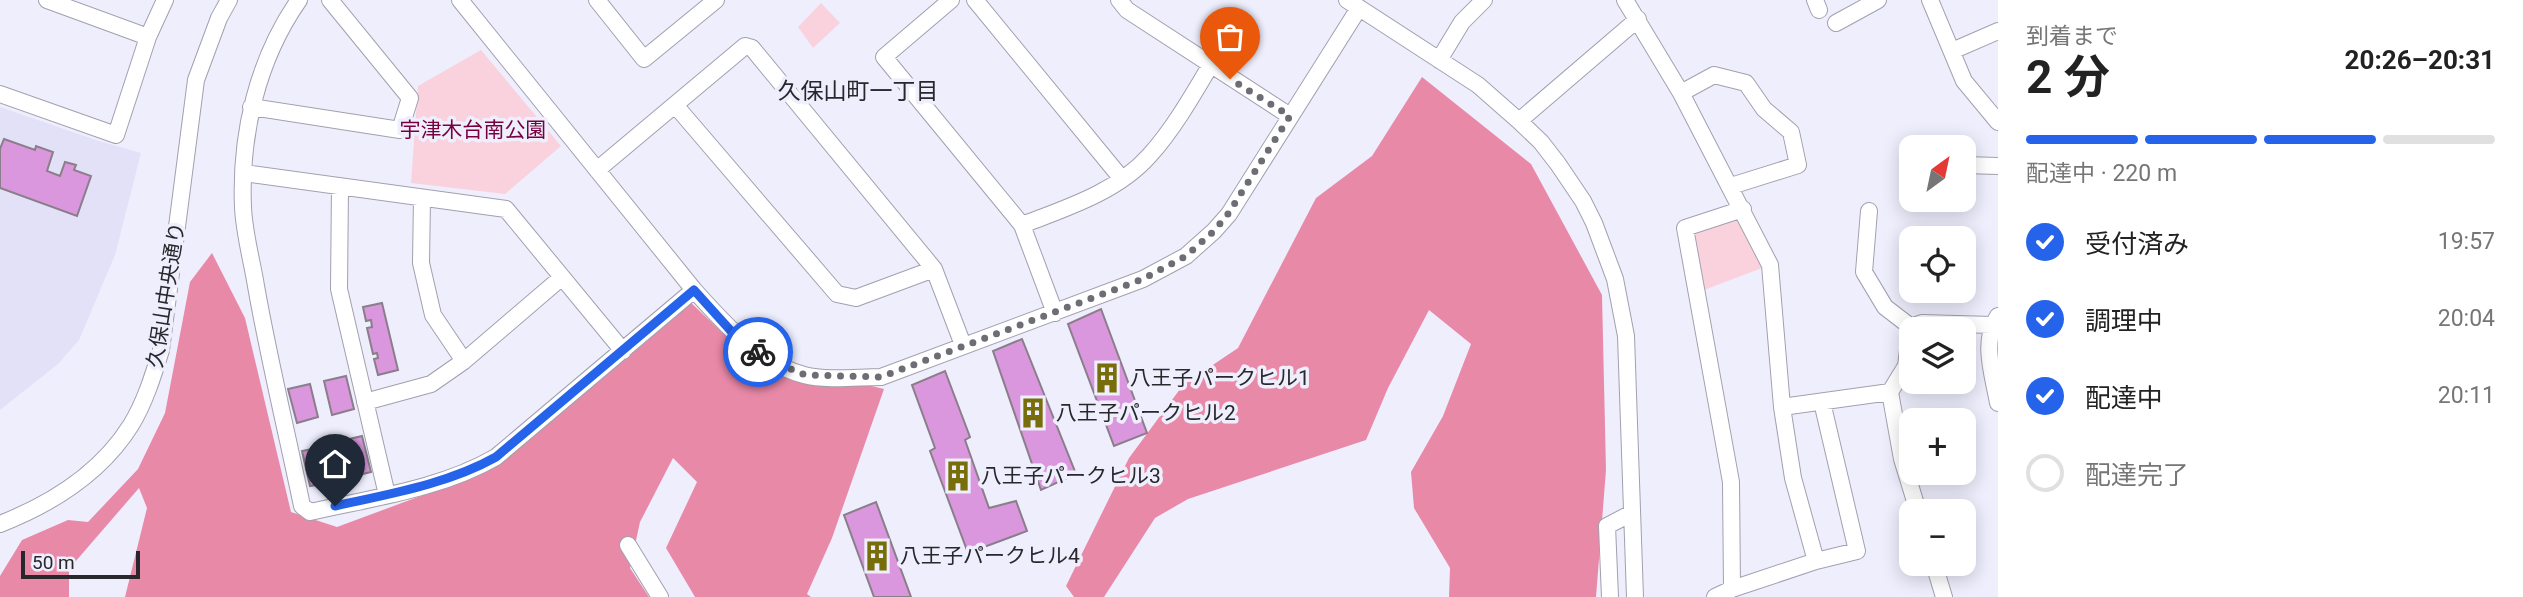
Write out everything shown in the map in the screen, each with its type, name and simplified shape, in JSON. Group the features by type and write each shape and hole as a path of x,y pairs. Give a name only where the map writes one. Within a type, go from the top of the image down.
{"street":[{"path":"47,0 148,37"},
{"path":"0,94 116,135 148,37 166,0"},
{"name":"久保山中央通り","path":"0,524 48,503 99,464 131,425 148,391 161,350 196,80 219,18 229,0"},
{"path":"299,0 278,35 260,75 251,107 243,209 260,308 302,506 310,512 387,495 475,469 496,457 694,290"},
{"path":"251,107 400,130 410,98 330,0"},
{"path":"460,0 694,290 731,331 765,358 805,375 881,377 1143,279 1186,256 1214,231 1228,214 1290,116 1353,4 1478,85 1541,142 1583,201 1615,279 1627,348 1635,597"},
{"path":"597,0 644,59 716,0"},
{"path":"951,0 884,57 1022,225 1055,313"},
{"path":"975,0 1122,179"},
{"path":"1119,0 1127,10 1290,116"},
{"path":"1440,60 1462,22 1484,0"},
{"path":"1625,0 1681,93 1770,265 1782,407 1793,478 1816,561"},
{"path":"1836,23 1878,0"},
{"path":"1930,0 1964,81 1998,122"},
{"path":"1519,121 1638,19"},
{"path":"1952,51 1998,31"},
{"path":"597,170 745,46 752,48 934,268 963,345"},
{"path":"1022,225 1080,202 1122,179 1149,156 1186,106 1210,66"},
{"path":"1681,93 1714,75 1746,83 1764,109 1791,132 1798,165 1731,186"},
{"path":"675,105 837,294 856,298 934,268"},
{"path":"1976,165 1998,166"},
{"path":"244,173 506,209 623,351"},
{"path":"340,186 340,289 387,495"},
{"path":"422,198 421,263 433,315 464,361"},
{"path":"1732,589 1731,482 1685,228 1743,209"},
{"path":"1870,211 1864,272 1885,307 1899,318"},
{"path":"365,402 431,384 464,361 561,278"},
{"path":"1976,322 1995,321 1987,344 1998,403"},
{"path":"1899,378 1891,392 1902,459 1914,499"},
{"path":"1782,407 1891,392"},
{"path":"1716,597 1732,589 1816,561 1857,551 1822,402"},
{"path":"1611,597 1607,526 1632,513"},
{"path":"628,545 660,597"},
{"path":"1938,576 1944,597"}],"shaded area":[{"path":"1422,77 1531,164 1602,295 1606,470 1596,597 1449,597 1450,568 1414,508 1411,472 1443,416 1471,344 1429,310 1388,388 1366,440 1188,499 1155,518 1104,597 1074,597 1066,586 1129,458 1183,385 1238,348 1316,198 1372,156"},
{"path":"0,107 141,153 115,255 79,340 58,364 0,410"},
{"path":"212,253 245,318 291,512 337,527 488,471 688,300 747,356 884,389 832,538 807,594 811,597 695,597 666,548 697,482 673,458 640,522 630,568 649,597 125,597 147,508 139,488 69,569 69,597 0,597 0,576 22,540 68,520 88,522 138,469 165,413 190,282"}],"green space":[{"path":"821,3 840,23 813,48 798,27"},
{"name":"宇津木台南公園","path":"481,50 561,146 505,194 411,183 418,86"},
{"path":"1743,209 1770,265 1696,293 1685,228"}],"building":[{"path":"4,139 35,150 36,146 53,152 47,171 60,176 65,162 76,165 74,170 91,176 77,216 0,188 0,149"},
{"path":"382,303 398,370 378,375 374,359 378,358 377,353 373,354 367,328 372,327 371,320 366,321 363,307"},
{"name":"八王子パークヒル1","path":"1101,309 1147,433 1114,446 1068,324"},
{"name":"八王子パークヒル2","path":"1022,339 1076,474 1041,490 993,351"},
{"name":"八王子パークヒル3","path":"945,371 970,437 965,440 989,508 1016,501 1027,531 968,553 930,451 935,448 912,385"},
{"path":"346,376 354,409 332,415 324,381"},
{"path":"310,384 318,417 297,423 288,389"},
{"path":"362,436 371,472 346,478 337,442"},
{"path":"327,446 334,482 310,486 302,451"},
{"name":"八王子パークヒル4","path":"876,502 911,597 874,597 844,515"}],"way so far":[{"path":"758,352 765,358 805,375 881,377 1143,279 1186,256 1214,231 1228,214 1290,116 1230,79"}],"place":[{"name":"八王子パークヒル1","path":"1107,378"},
{"name":"八王子パークヒル2","path":"1033,413"},
{"name":"八王子パークヒル3","path":"958,476"},
{"name":"八王子パークヒル4","path":"877,556"}],"district":[{"name":"久保山町一丁目","path":"858,91"}],"route":[{"path":"335,506 387,495 475,469 496,457 694,290 731,331 758,352"}]}
